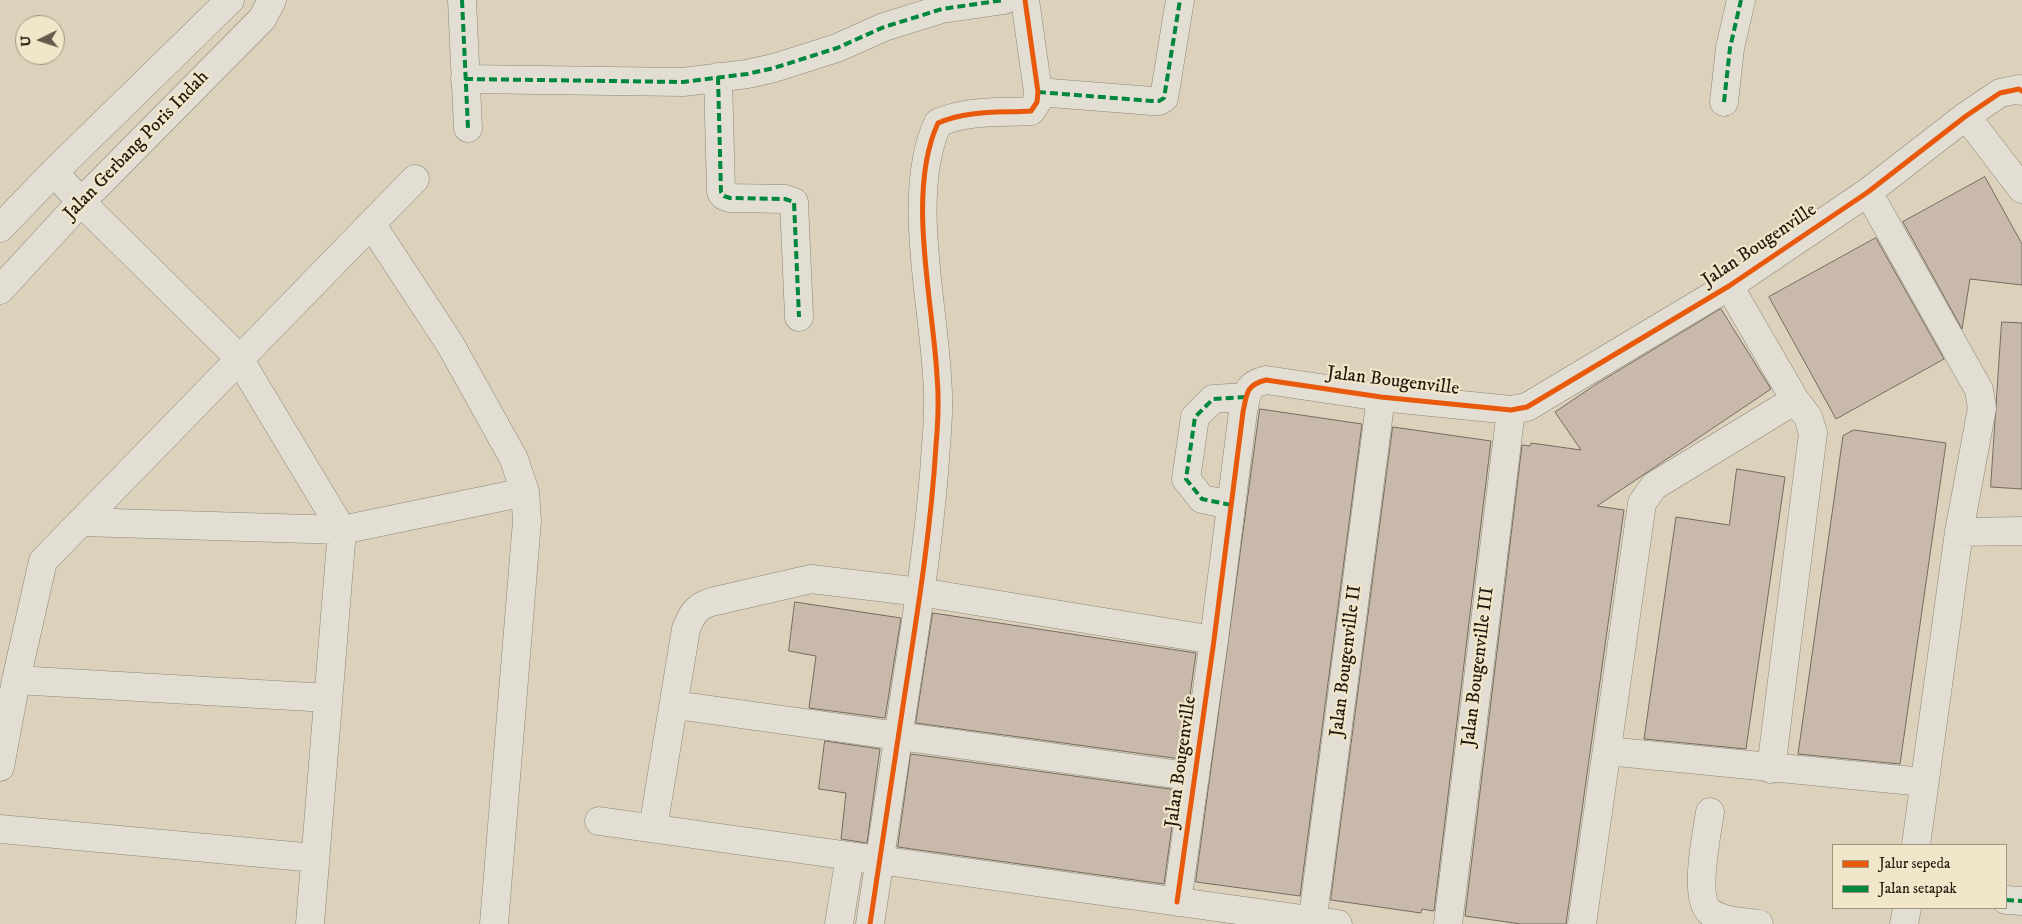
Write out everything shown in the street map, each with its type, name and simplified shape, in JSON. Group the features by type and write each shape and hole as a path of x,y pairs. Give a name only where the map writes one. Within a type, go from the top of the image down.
{"street":[{"name":"Jalan Gerbang Poris Indah","path":"0,228 54,172 230,0"},
{"name":"Jalan Gerbang Poris Indah","path":"0,290 81,202 262,18 272,0"},
{"path":"462,0 468,128"},
{"path":"465,79 683,82 718,77 774,68 858,40 884,27 942,9 1004,0"},
{"path":"870,924 920,592 937,443 937,377 925,262 923,215 926,160 930,140 938,123 954,116 1031,111 1037,102 1038,92 1025,0"},
{"path":"1038,92 1159,102 1164,98 1180,0"},
{"path":"1724,102 1730,48 1741,0"},
{"path":"718,77 721,192 724,196 730,198 785,199 794,202 799,317"},
{"name":"Jalan Bougenville","path":"1177,902 1246,397 1249,388 1255,383 1266,380 1381,397 1511,410 1527,407 1729,286 1868,192 1966,116 2000,93 2019,89 2022,92"},
{"path":"1966,116 2022,189"},
{"path":"54,172 81,202 238,357 342,530 310,924"},
{"path":"0,767 16,680 43,561 238,357 372,225 415,178"},
{"path":"1868,192 1979,390 1982,408 1959,532 1923,782 1916,844"},
{"path":"372,225 450,344 514,459 525,492 527,521 494,924"},
{"path":"1729,286 1795,400 1808,417 1813,432 1771,768"},
{"path":"1231,505 1202,499 1186,478 1194,417 1212,399 1246,397"},
{"name":"Jalan Bougenville II","path":"1321,923 1381,397"},
{"path":"1582,924 1642,503 1654,486 1795,400"},
{"name":"Jalan Bougenville III","path":"1448,924 1511,410"},
{"path":"82,522 342,530 525,492"},
{"path":"1959,532 2022,531"},
{"path":"653,828 686,629 692,614 700,606 811,579 920,592 1214,640"},
{"path":"16,680 328,698"},
{"path":"674,705 1195,777"},
{"path":"1607,751 1923,782"},
{"path":"1710,812 1701,883 1704,903 1709,911 1720,917 1750,923"},
{"path":"599,820 1321,923"},
{"path":"0,829 314,858"},
{"path":"839,924 850,856"},
{"path":"2007,900 2022,901"},
{"path":"1904,924 1907,909"}],"building":[{"path":"1985,177 2022,244 2022,285 1970,279 1962,329 1903,222"},
{"path":"1876,238 1944,359 1836,419 1769,297"},
{"path":"1721,309 1771,389 1597,506 1624,510 1566,924 1521,924 1465,916 1522,445 1530,446 1531,443 1581,450 1555,412 1598,383"},
{"path":"2002,322 2022,323 2022,489 1991,487"},
{"path":"1260,409 1362,424 1300,896 1196,882"},
{"path":"1393,427 1491,441 1434,911 1422,909 1421,913 1331,900"},
{"path":"1854,430 1946,443 1900,764 1798,754 1843,436"},
{"path":"1737,469 1785,477 1746,749 1644,739 1676,517 1729,525"},
{"path":"795,602 901,618 885,718 809,708 816,656 789,651"},
{"path":"933,613 1196,653 1181,759 916,723"},
{"path":"825,741 880,749 867,843 841,839 846,793 819,789"},
{"path":"911,754 1177,790 1164,884 898,847"}],"marked path":[{"path":"462,0 468,128"},
{"path":"465,79 683,82 747,74 774,68 837,48 884,27 942,9 1004,0"},
{"path":"1038,92 1152,101 1159,101 1164,98 1180,0"},
{"path":"1724,102 1730,48 1741,0"},
{"path":"718,77 721,192 724,196 730,198 785,199 794,202 799,317"},
{"path":"1231,505 1202,499 1186,479 1195,417 1213,399 1246,397"},
{"path":"2007,900 2022,901"}],"cycle path":[{"path":"870,924 919,604 934,477 938,419 938,384 927,281 923,214 924,181 929,151 938,123 972,114 1031,111 1037,102 1038,92 1025,0"},
{"path":"1177,902 1214,640 1243,412 1248,391 1251,387 1266,380 1381,397 1511,410 1527,407 1729,286 1868,192 1966,116 2000,93 2019,89 2022,91"}]}
